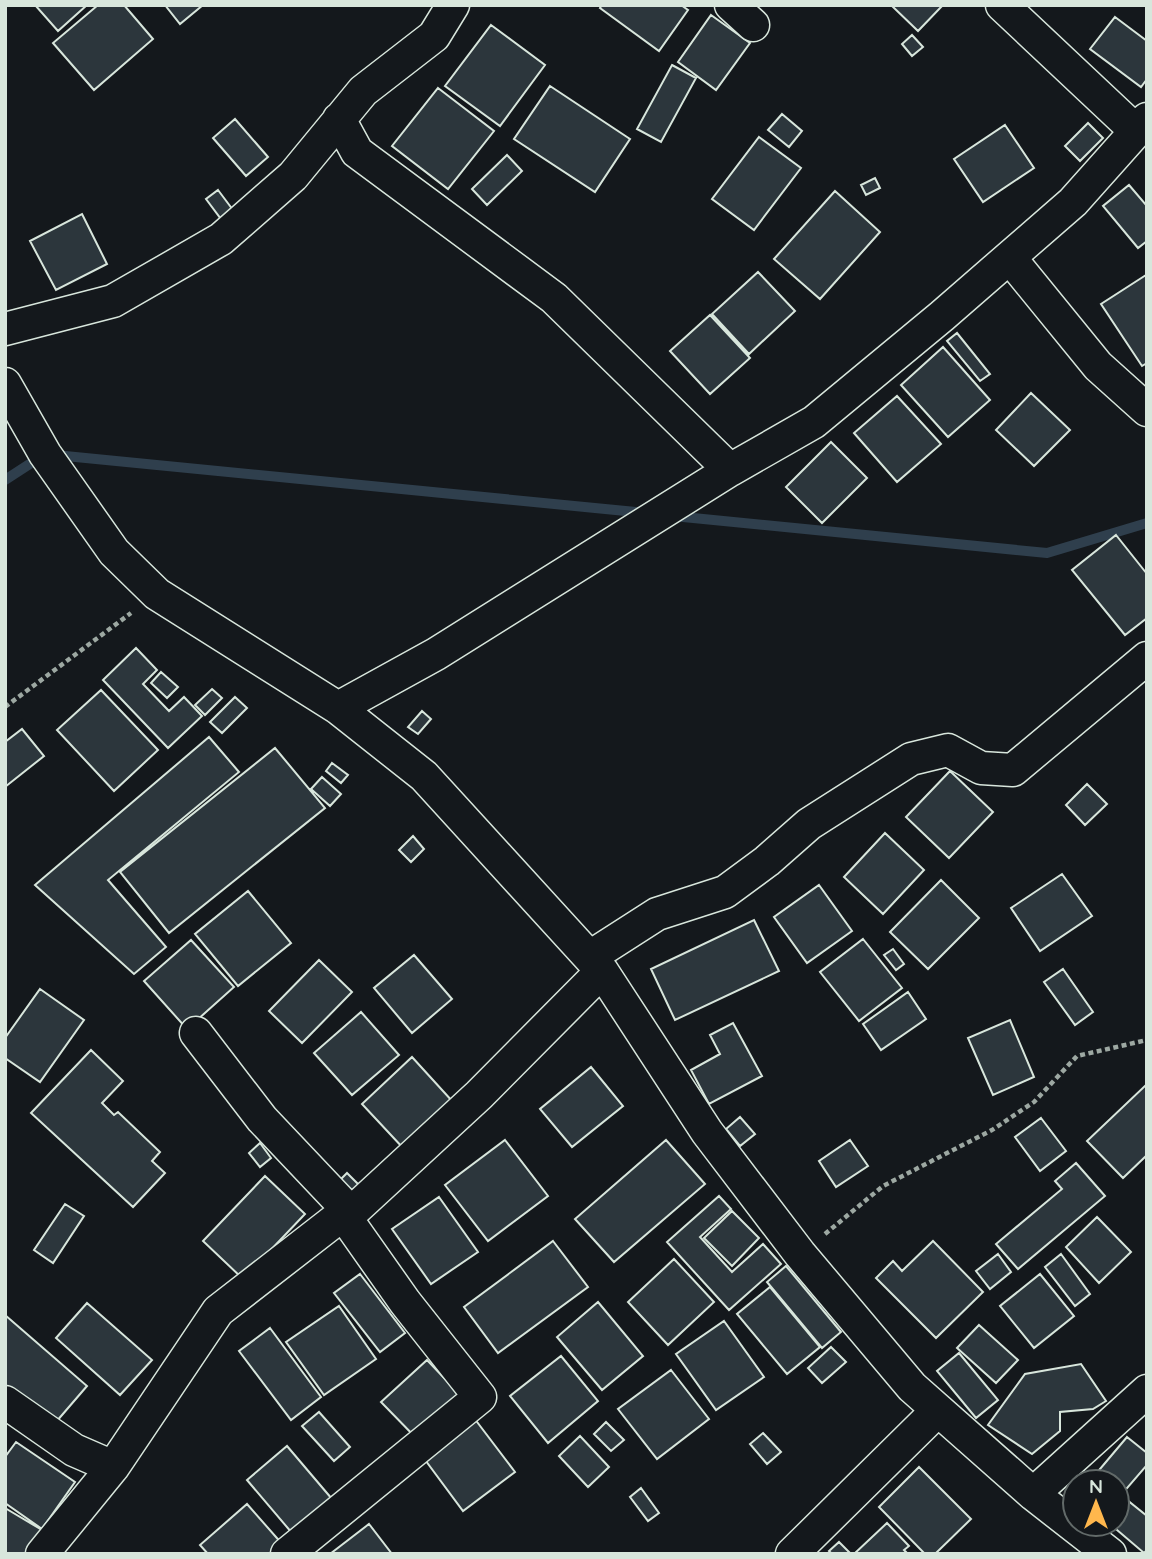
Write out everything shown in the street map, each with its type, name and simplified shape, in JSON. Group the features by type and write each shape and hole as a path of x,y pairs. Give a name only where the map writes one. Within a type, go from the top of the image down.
{"street":[{"path":"5,329 113,301 221,239 293,176 363,91 433,36 453,5"},
{"path":"338,708 436,654 730,470 814,422 1073,202 1141,125 1002,5"},
{"path":"339,119 357,152 554,298 730,470"},
{"path":"1010,258 1098,366 1147,410"},
{"path":"5,384 45,454 114,552 157,594 338,708 424,776 596,964 707,1132 800,1254 912,1387 1033,1494 1110,1554"},
{"path":"42,1554 113,1466 218,1311 347,1214 479,1095 596,964 657,914 725,892 767,861 808,824 911,759 948,750 981,768 1013,769 1147,658"},
{"path":"196,1033 262,1119 347,1214 405,1303 480,1397 287,1554"},
{"path":"1033,1494 1147,1391"},
{"path":"5,1402 74,1450 113,1466"},
{"path":"792,1554 938,1410"}],"path":[{"path":"5,707 157,594"},
{"path":"800,1254 883,1186 992,1130 1034,1102 1077,1056 1147,1040"}],"building":[{"path":"35,5 87,5 58,31"},
{"path":"98,5 124,5 153,39 94,90 53,43"},
{"path":"165,5 203,5 180,24"},
{"path":"602,5 681,5 688,10 659,51 600,8"},
{"path":"891,5 943,5 918,31"},
{"path":"711,15 750,43 716,90 678,62"},
{"path":"1115,17 1147,41 1147,79 1141,87 1090,49"},
{"path":"491,25 545,65 500,126 445,86"},
{"path":"912,35 923,47 912,56 902,44"},
{"path":"672,65 696,78 661,142 637,129"},
{"path":"550,86 630,139 595,192 514,139"},
{"path":"438,88 494,131 448,189 392,146"},
{"path":"782,114 802,131 789,147 768,130"},
{"path":"235,119 268,157 246,176 213,138"},
{"path":"1088,123 1103,138 1080,161 1065,146"},
{"path":"1005,125 1034,168 983,202 954,159"},
{"path":"759,137 801,168 754,230 712,199"},
{"path":"507,155 522,171 487,205 472,189"},
{"path":"875,178 880,188 866,195 861,185"},
{"path":"1129,185 1147,206 1147,241 1138,248 1103,206"},
{"path":"218,190 233,210 221,219 206,199"},
{"path":"835,191 880,232 820,299 774,259"},
{"path":"82,214 107,264 56,290 30,241"},
{"path":"758,272 795,311 749,354 712,314"},
{"path":"1146,275 1147,363 1142,366 1101,304"},
{"path":"710,315 750,358 710,394 670,351"},
{"path":"957,333 990,374 980,381 947,341"},
{"path":"943,347 990,400 948,437 901,385"},
{"path":"1031,393 1070,430 1034,466 996,430"},
{"path":"897,396 941,444 897,482 854,433"},
{"path":"831,442 867,478 822,523 786,487"},
{"path":"1116,535 1147,574 1147,618 1125,635 1072,570"},
{"path":"136,648 157,670 143,684 169,711 184,697 202,716 168,748 103,680"},
{"path":"161,672 178,687 167,698 151,683"},
{"path":"212,689 222,698 205,715 195,705"},
{"path":"101,690 158,750 114,791 57,730"},
{"path":"235,697 247,708 222,733 210,722"},
{"path":"422,711 431,719 418,734 408,727"},
{"path":"22,729 44,756 5,787 5,742"},
{"path":"209,737 239,772 108,880 166,947 134,974 35,885"},
{"path":"275,748 325,808 169,933 120,872"},
{"path":"332,763 348,775 341,783 326,771"},
{"path":"950,771 993,812 949,858 906,817"},
{"path":"322,777 341,794 330,806 311,789"},
{"path":"1087,784 1107,804 1085,825 1066,805"},
{"path":"885,833 924,870 883,914 844,877"},
{"path":"413,836 424,849 411,862 399,850"},
{"path":"1062,874 1092,916 1040,951 1011,908"},
{"path":"941,880 979,918 928,969 890,932"},
{"path":"819,885 852,931 807,963 774,917"},
{"path":"248,891 291,943 238,986 195,934"},
{"path":"754,920 779,971 675,1020 651,969"},
{"path":"863,939 902,988 859,1021 820,972"},
{"path":"191,940 234,987 187,1029 144,981"},
{"path":"893,949 904,964 896,970 884,955"},
{"path":"414,955 452,999 412,1033 374,988"},
{"path":"319,960 352,992 302,1043 269,1011"},
{"path":"1063,969 1093,1012 1075,1025 1044,982"},
{"path":"40,989 84,1020 40,1082 5,1058 5,1038"},
{"path":"908,992 926,1019 881,1050 863,1024"},
{"path":"361,1012 399,1055 352,1095 314,1053"},
{"path":"1010,1020 1034,1077 993,1095 968,1038"},
{"path":"733,1023 762,1076 709,1104 691,1070 720,1054 710,1035"},
{"path":"91,1050 123,1081 102,1103 114,1115 118,1112 160,1152 152,1161 165,1173 133,1207 31,1113"},
{"path":"412,1057 453,1102 404,1149 362,1104"},
{"path":"591,1067 623,1106 572,1147 540,1109"},
{"path":"1147,1084 1147,1155 1123,1178 1087,1141"},
{"path":"740,1117 755,1134 740,1146 726,1129"},
{"path":"1041,1118 1066,1151 1040,1171 1015,1137"},
{"path":"505,1140 548,1196 488,1241 445,1185"},
{"path":"666,1140 705,1184 614,1262 575,1219"},
{"path":"850,1140 868,1166 836,1187 819,1161"},
{"path":"260,1143 271,1158 260,1167 249,1153"},
{"path":"1076,1163 1105,1196 1018,1269 996,1244 1062,1189 1055,1181"},
{"path":"347,1173 362,1188 351,1198 336,1184"},
{"path":"265,1176 305,1214 243,1279 203,1241"},
{"path":"719,1196 731,1209 700,1237 732,1272 763,1244 781,1264 729,1310 667,1242"},
{"path":"439,1197 478,1252 431,1284 392,1229"},
{"path":"65,1204 84,1216 53,1263 34,1250"},
{"path":"732,1211 759,1238 732,1266 704,1238"},
{"path":"1097,1217 1131,1252 1099,1283 1066,1247"},
{"path":"553,1241 588,1287 498,1353 464,1307"},
{"path":"933,1241 983,1292 936,1338 876,1278 893,1261 902,1271"},
{"path":"998,1254 1011,1272 990,1289 976,1271"},
{"path":"1061,1254 1090,1294 1075,1306 1045,1267"},
{"path":"674,1259 714,1302 668,1345 628,1302"},
{"path":"786,1266 841,1332 822,1348 767,1282"},
{"path":"360,1274 405,1333 380,1352 334,1293"},
{"path":"1040,1274 1074,1316 1034,1348 1000,1306"},
{"path":"770,1287 820,1347 787,1374 737,1314"},
{"path":"598,1302 643,1356 602,1390 557,1337"},
{"path":"87,1303 152,1360 120,1395 56,1338"},
{"path":"339,1306 376,1359 324,1395 286,1342"},
{"path":"5,1315 87,1386 50,1429 5,1390"},
{"path":"724,1321 764,1377 716,1410 676,1354"},
{"path":"979,1325 1018,1360 996,1383 957,1348"},
{"path":"270,1328 321,1397 291,1420 239,1351"},
{"path":"831,1347 846,1362 822,1383 808,1368"},
{"path":"959,1353 998,1400 976,1418 937,1371"},
{"path":"561,1356 598,1401 548,1443 510,1396"},
{"path":"427,1360 466,1401 421,1443 381,1402"},
{"path":"1081,1364 1106,1401 1093,1409 1060,1412 1060,1431 1032,1454 988,1425 1025,1374"},
{"path":"671,1370 709,1419 657,1459 618,1409"},
{"path":"319,1412 350,1447 334,1461 302,1426"},
{"path":"471,1414 515,1472 463,1511 420,1453"},
{"path":"606,1422 624,1440 611,1451 594,1434"},
{"path":"763,1433 781,1452 767,1464 750,1444"},
{"path":"580,1436 609,1467 588,1487 559,1456"},
{"path":"1127,1437 1147,1453 1147,1465 1131,1483 1131,1468 1101,1468"},
{"path":"16,1442 75,1482 42,1529 5,1503 5,1457"},
{"path":"287,1446 332,1499 292,1533 247,1480"},
{"path":"919,1467 971,1519 935,1554 925,1554 879,1507"},
{"path":"641,1488 659,1513 648,1521 630,1497"},
{"path":"1131,1503 1147,1516 1147,1550 1144,1553 1126,1538 1131,1538"},
{"path":"247,1504 283,1545 272,1554 208,1554 200,1545"},
{"path":"5,1508 42,1530 28,1554 5,1554"},
{"path":"887,1523 909,1546 904,1550 908,1554 854,1554"},
{"path":"369,1524 392,1554 330,1554"},
{"path":"839,1542 851,1554 832,1554 829,1551"}],"waterway":[{"path":"5,480 45,454 646,513"},
{"path":"673,516 1047,553 1147,523"}]}
